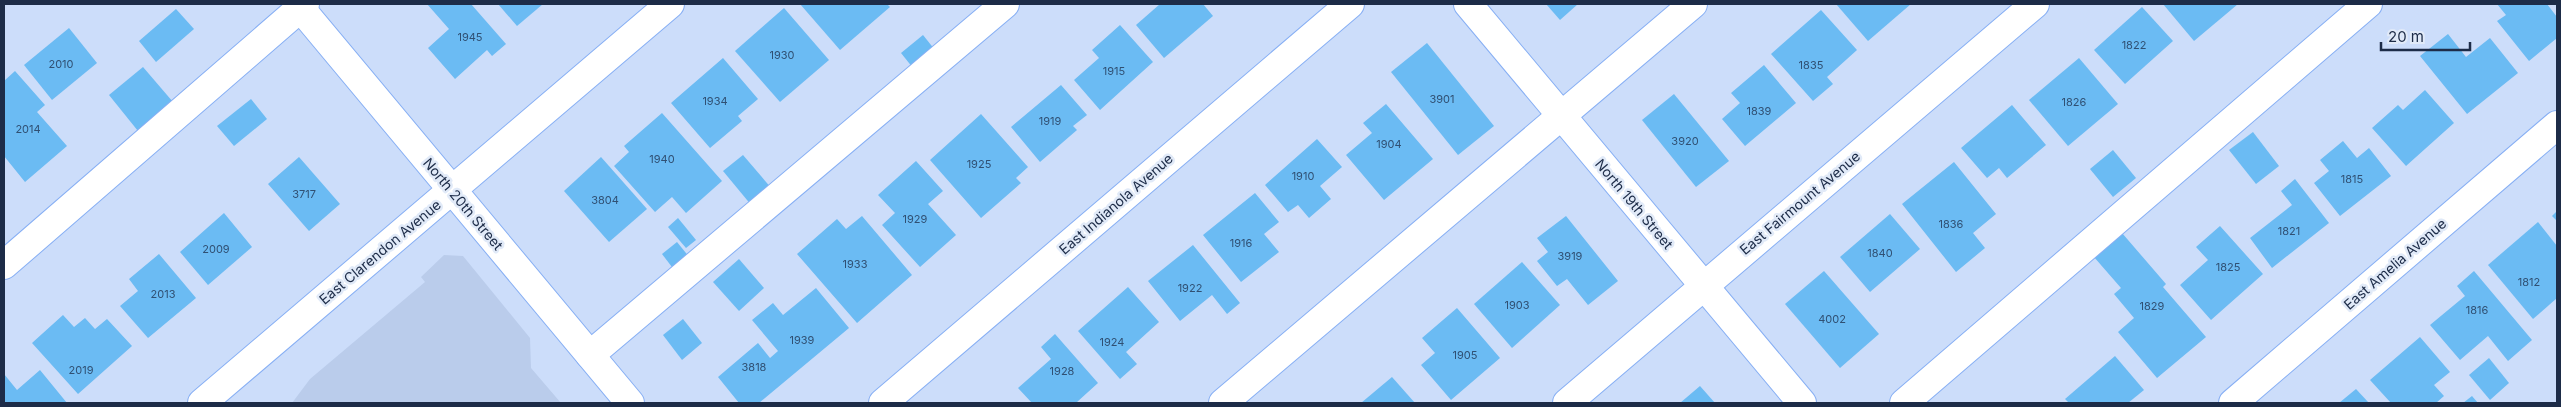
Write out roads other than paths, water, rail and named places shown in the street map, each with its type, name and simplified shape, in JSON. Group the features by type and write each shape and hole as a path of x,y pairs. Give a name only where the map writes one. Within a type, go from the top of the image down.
{"street":[{"name":"East Clarendon Avenue","path":"202,403 670,4"},
{"path":"590,356 1005,4"},
{"name":"East Indianola Avenue","path":"882,403 1350,4"},
{"name":"North 19th Street","path":"1468,4 1561,118 1802,403"},
{"path":"1223,403 1693,4"},
{"name":"East Fairmount Avenue","path":"1567,403 2035,4"},
{"path":"1904,403 2368,4"},
{"name":"North 20th Street","path":"301,5 452,191 630,403"},
{"path":"4,265 301,5"},
{"name":"East Amelia Avenue","path":"2233,403 2557,125"}]}
